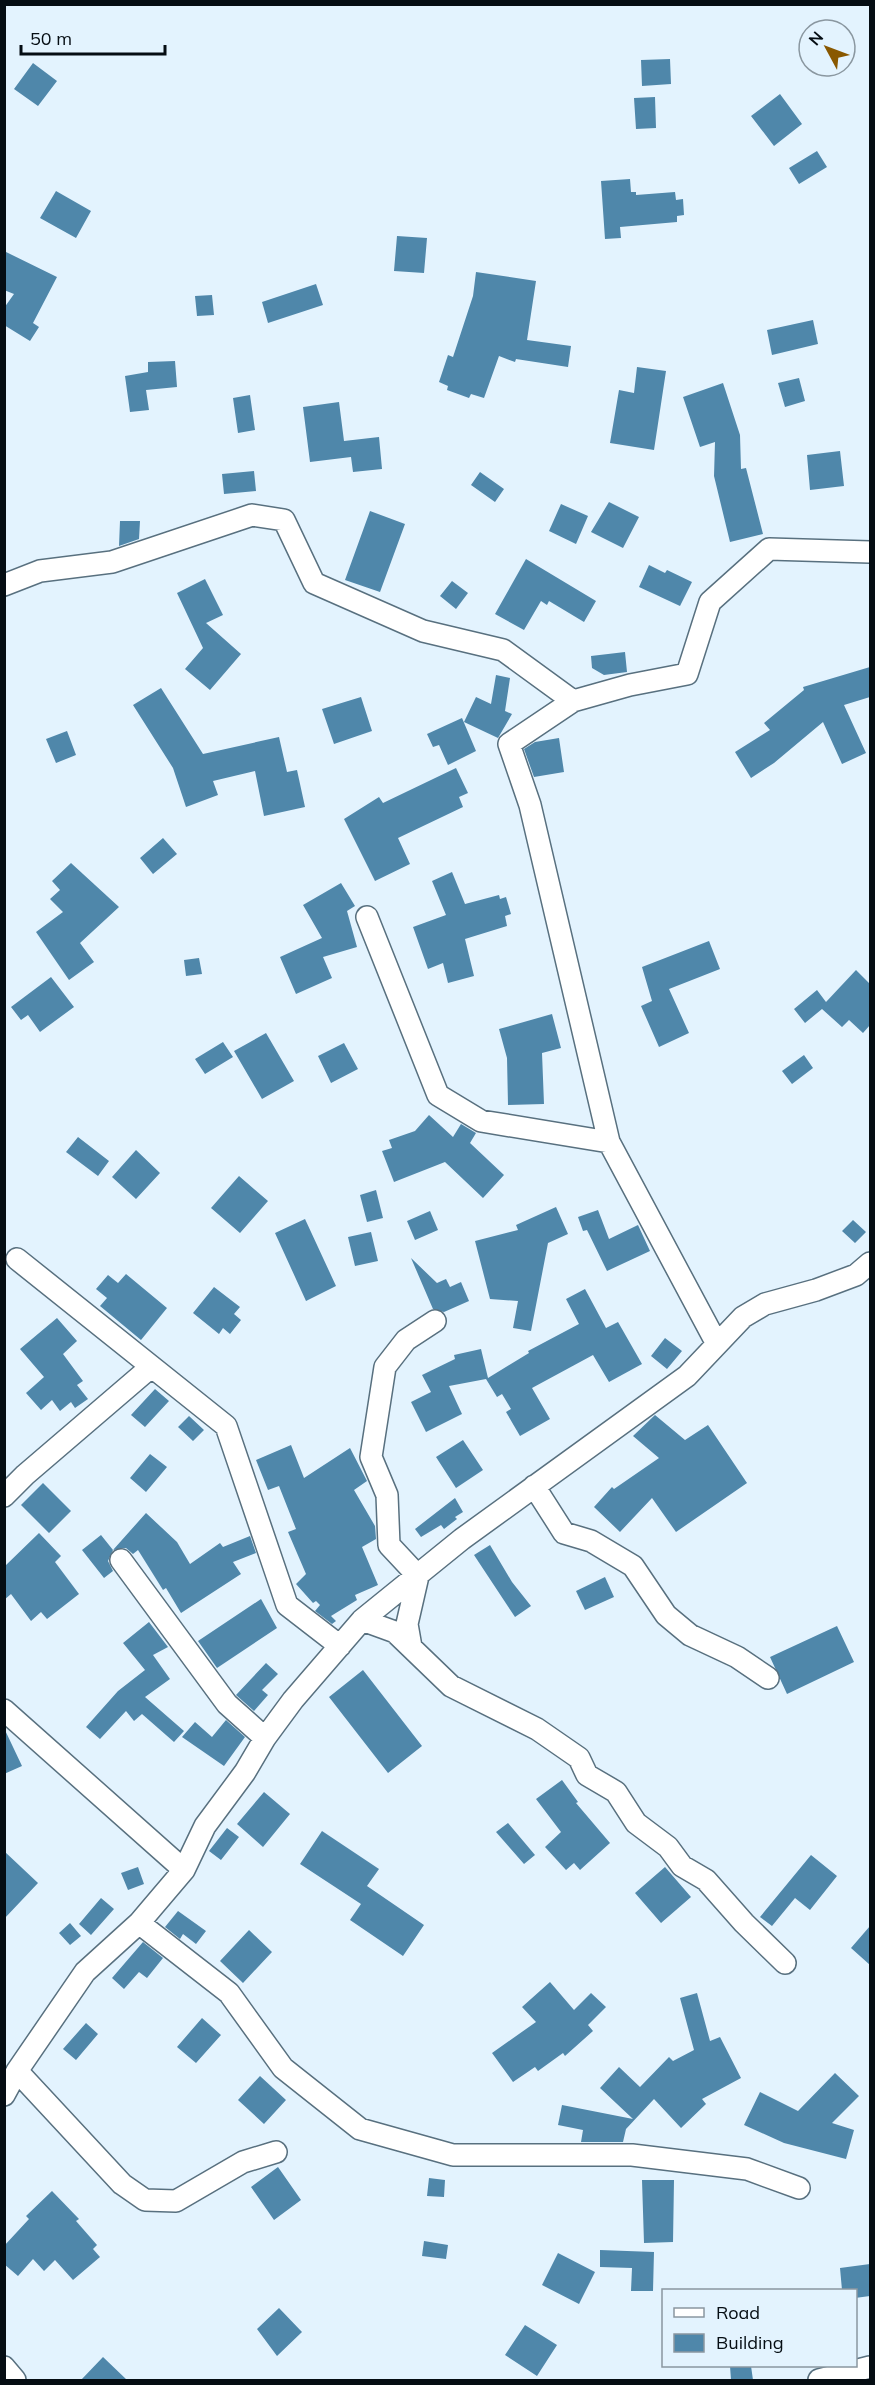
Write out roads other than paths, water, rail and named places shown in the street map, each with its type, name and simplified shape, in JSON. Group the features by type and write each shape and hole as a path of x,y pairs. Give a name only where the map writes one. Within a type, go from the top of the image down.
{"street":[{"path":"4,585 40,571 112,562 252,515 284,520 314,583 423,631 502,650 573,701"},
{"path":"717,1344 609,1142 530,805 509,744 573,701 630,685 687,674 710,602 769,549 870,552"},
{"path":"367,917 438,1095 482,1121 609,1142"},
{"path":"17,1259 226,1426 287,1605 340,1646"},
{"path":"4,2095 17,2071 85,1972 139,1923 184,1870 205,1826 245,1772 265,1738 293,1700 362,1620 462,1539 687,1376 743,1317 765,1304 816,1290 856,1275 870,1263"},
{"path":"418,1576 390,1545 387,1495 371,1457 385,1367 406,1340 435,1321"},
{"path":"4,1496 25,1475 151,1367"},
{"path":"534,1486 564,1533 591,1541 633,1566 666,1615 690,1635 737,1656 768,1678"},
{"path":"121,1560 227,1704 265,1738"},
{"path":"411,1647 407,1624 418,1576"},
{"path":"362,1620 395,1632 451,1686 537,1729 579,1758 587,1775 616,1791 636,1823 668,1847 681,1866 706,1880 744,1923 785,1962"},
{"path":"4,1710 184,1870"},
{"path":"139,1923 229,1993 284,2068 360,2129 453,2155 632,2155 747,2169 799,2188"},
{"path":"17,2071 122,2184 145,2200 176,2200 243,2162 276,2152"},
{"path":"4,2367 15,2380"},
{"path":"819,2380 870,2367"}]}
